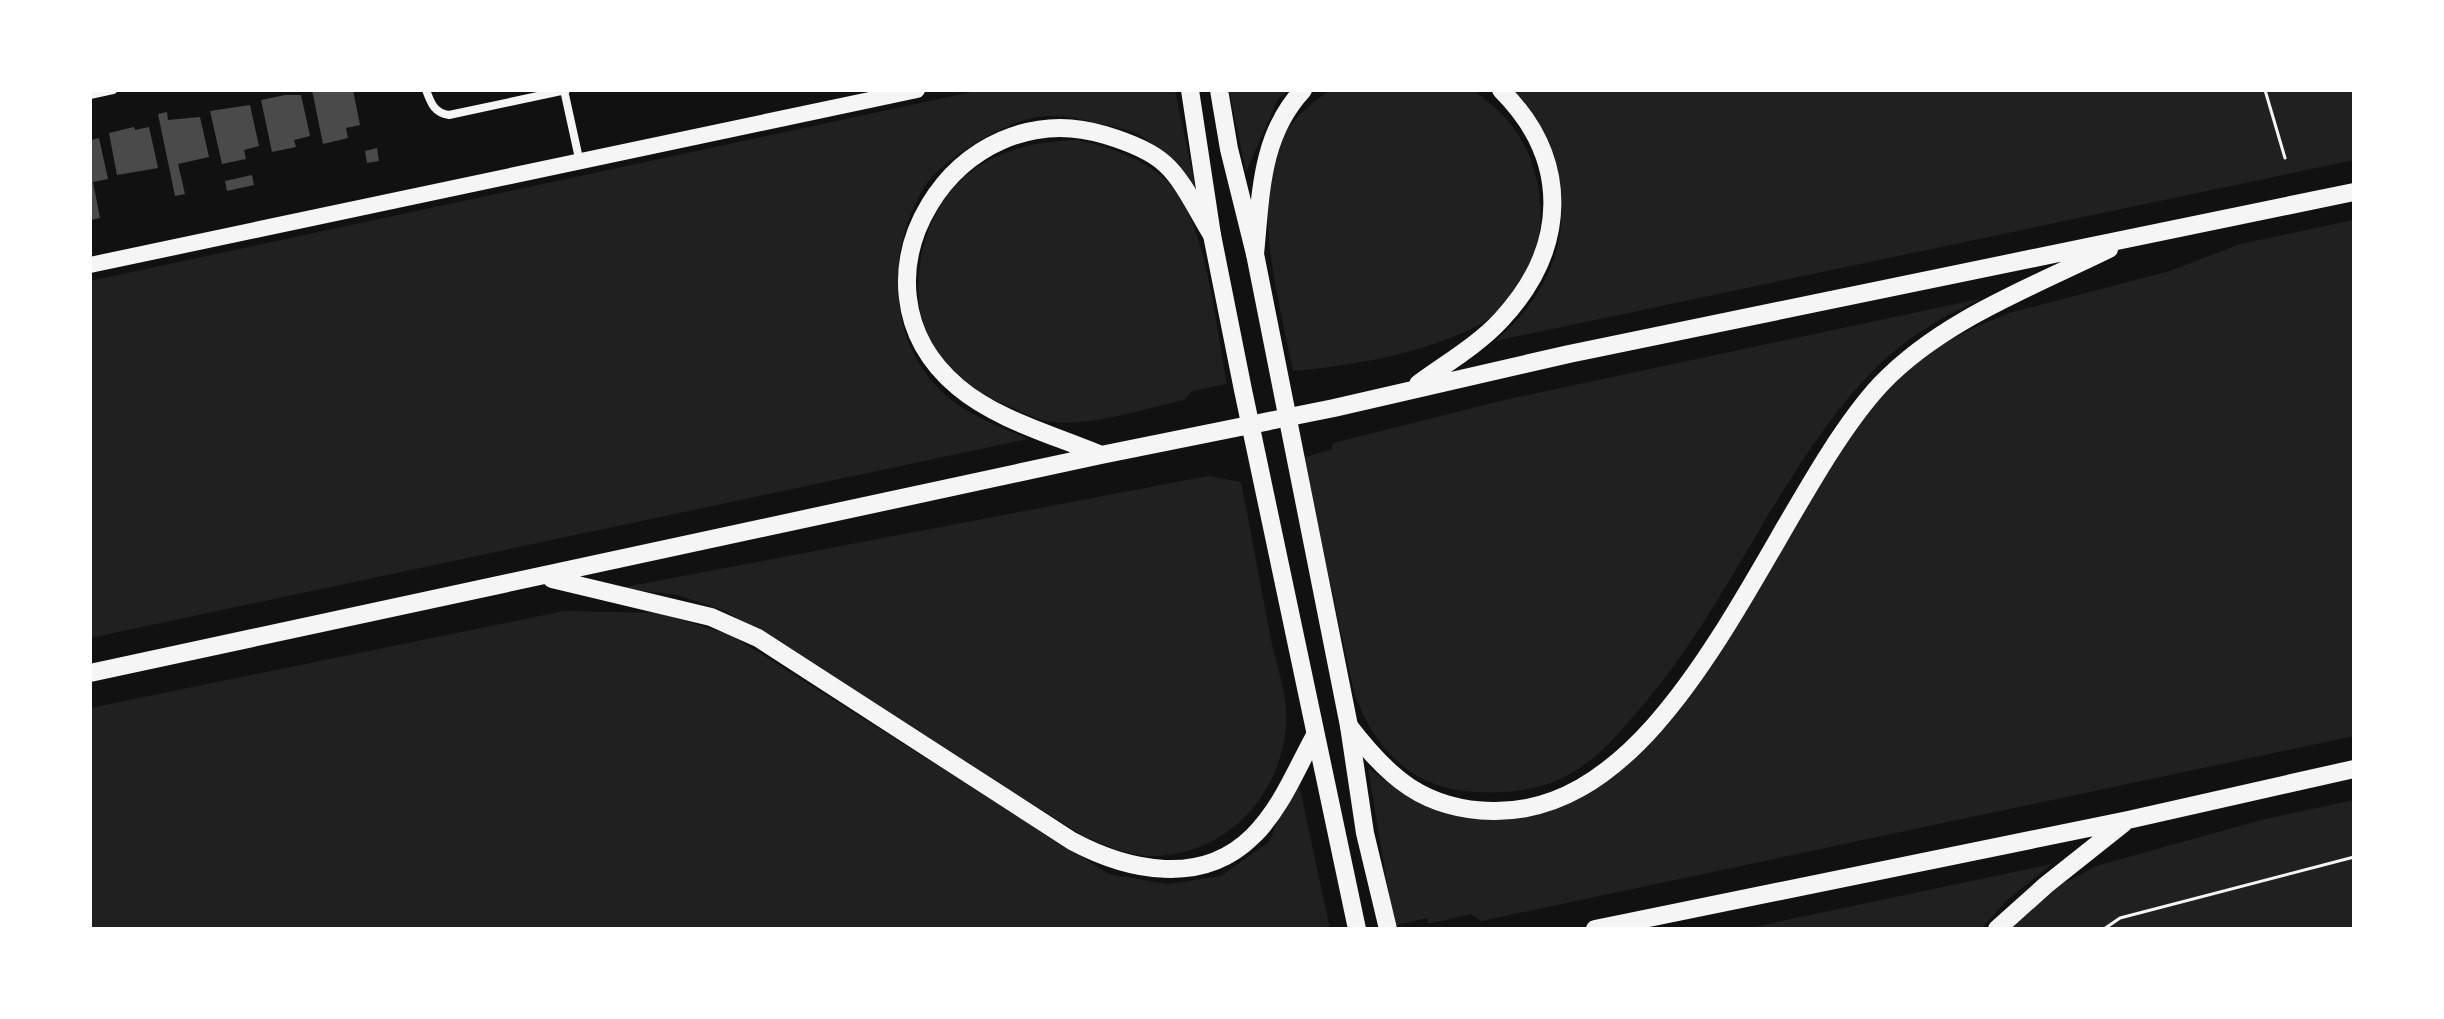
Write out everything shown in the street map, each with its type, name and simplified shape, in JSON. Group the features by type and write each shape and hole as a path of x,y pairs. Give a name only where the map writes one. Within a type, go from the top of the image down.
{"main road":[{"path":"90,265 917,90"},
{"path":"1190,90 1212,235 1314,737 1357,929"},
{"path":"1217,90 1255,254 1349,726 1365,833 1388,929"},
{"path":"1255,254 1262,175 1268,148 1280,121 1303,90"},
{"path":"1412,389 1499,322 1529,286 1549,243 1551,179 1544,152 1533,127 1501,90"},
{"path":"1101,455 976,401 940,368 925,347 909,296 907,268 912,236 925,207 955,169 993,144 1038,129 1066,128 1094,131 1126,141 1165,164 1212,235"},
{"path":"90,673 1101,455 2354,192"},
{"path":"1349,726 1378,765 1425,797 1449,806 1478,811 1537,807 1590,785 1628,753 1691,679 1839,439 1881,384 1950,329 2137,236"},
{"path":"545,577 711,617 758,638 1072,841 1125,866 1179,869 1234,852 1269,817 1314,737"},
{"path":"1595,929 2128,820 2354,769"},
{"path":"1997,929 2046,885 2128,820"}],"street":[{"path":"90,95 113,90"},
{"path":"426,90 433,107 440,114 449,115 565,90 580,163"}],"path":[{"path":"2265,90 2285,158"},
{"path":"2104,929 2120,918 2354,857"}],"shaded area":[{"path":"1462,89 1480,95 1515,129 1529,155 1538,184 1541,214 1538,244 1529,272 1514,297 1492,317 1471,329 1396,355 1293,371 1276,291 1268,232 1269,177 1279,143 1291,125 1305,109 1331,90"},
{"path":"981,90 1175,90 1197,194 1166,157 1138,134 1053,116 1023,121 990,135 942,167 930,179 910,216 898,271 904,327 913,353 928,376 957,404 986,421 1028,439 90,638 90,281"},
{"path":"1229,90 1289,90 1278,99 1246,172"},
{"path":"1513,90 2354,90 2354,160 1495,341 1536,296 1558,244 1561,217 1560,188 1554,159 1542,130"},
{"path":"1078,140 1103,146 1151,168 1171,185 1183,202 1193,225 1208,279 1227,384 1192,391 1184,400 1118,416 1085,422 1052,422 1035,418 976,390 949,370 934,350 924,326 919,301 919,274 923,247 944,200 973,170 1000,155 1046,142"},
{"path":"2354,220 2354,736 1481,921 1471,914 1428,924 1427,918 1394,926 1368,768 1398,790 1431,807 1503,816 1627,758 1853,426 1894,378 1944,343 2009,313 2170,271 2240,244"},
{"path":"1983,298 1919,332 1886,359 1854,392 1810,449 1714,606 1662,682 1617,735 1583,765 1564,777 1539,786 1512,791 1470,792 1421,778 1405,768 1380,742 1354,692 1303,458 1332,449 1333,443 1504,400"},
{"path":"1208,476 1241,482 1287,718 1281,754 1259,800 1243,819 1223,835 1176,854 1133,854 1085,837 725,611 678,595 620,588"},
{"path":"564,611 658,613 731,635 1109,874 1168,884 1221,876 1270,841 1296,770 1330,929 90,929 90,708"},
{"path":"2354,800 2354,929 2008,929 2051,890 2096,866 2261,820"},
{"path":"2052,864 2007,900 1981,929 1744,929"}],"building":[{"path":"312,90 353,90 360,125 346,128 348,138 323,144"},
{"path":"301,95 310,136 294,140 296,147 272,152 261,100"},
{"path":"250,105 259,146 244,150 246,159 222,164 210,111"},
{"path":"167,112 168,120 200,117 209,157 178,164 185,194 175,196 158,114"},
{"path":"134,127 135,130 149,127 158,168 117,175 109,133"},
{"path":"99,138 108,179 93,182 100,218 90,220 90,140"},
{"path":"377,148 379,161 367,163 365,151"},
{"path":"252,175 254,185 227,191 225,181"}]}
